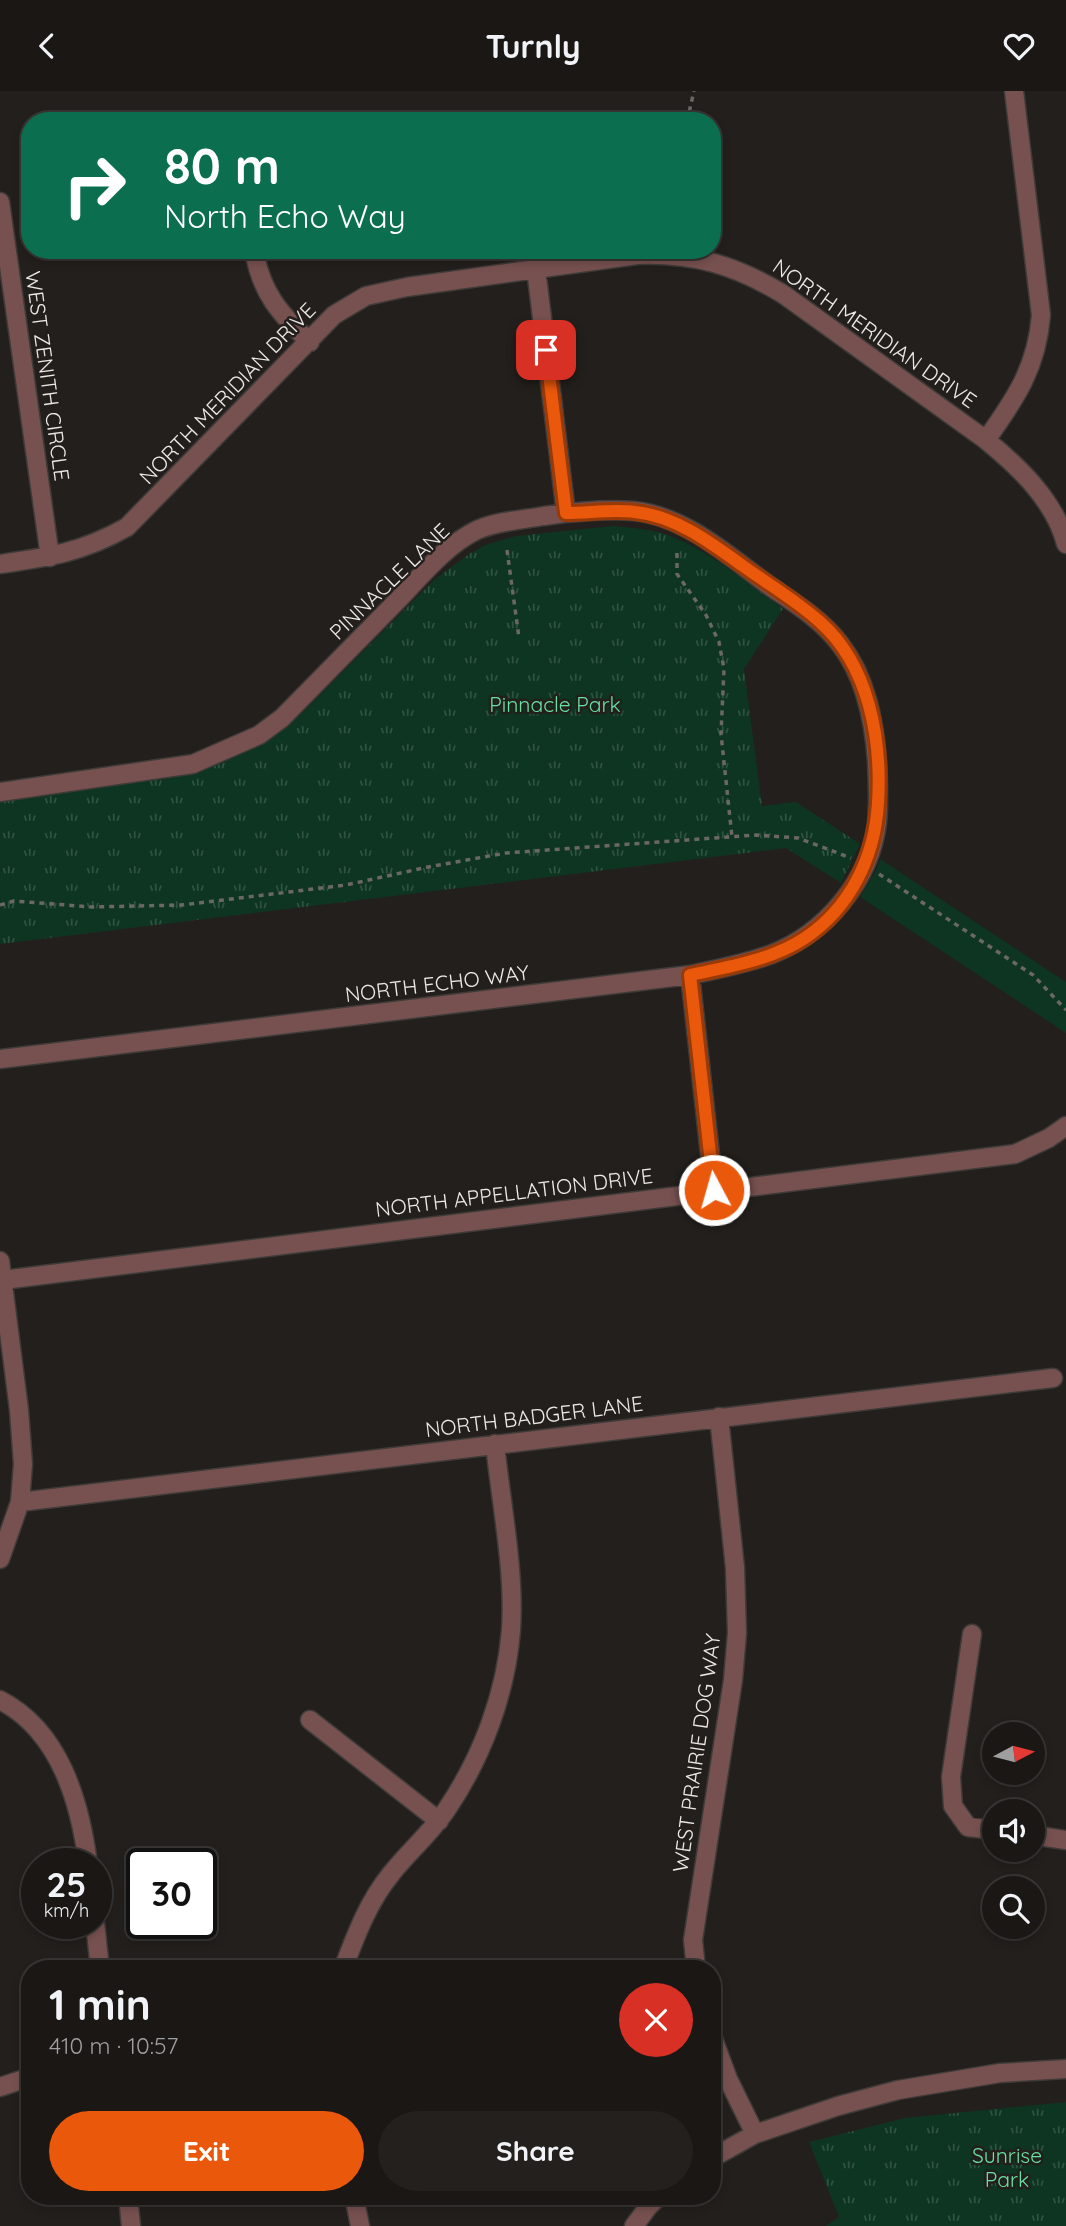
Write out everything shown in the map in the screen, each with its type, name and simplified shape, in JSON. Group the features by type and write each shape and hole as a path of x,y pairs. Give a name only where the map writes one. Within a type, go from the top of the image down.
{"street":[{"path":"986,440 1022,388 1031,369 1040,337 1041,315 1014,91"},
{"name":"WEST ZENITH CIRCLE","path":"0,202 50,557"},
{"path":"256,259 264,288 281,314 310,342"},
{"name":"NORTH MERIDIAN DRIVE","path":"0,564 80,550 127,527 334,315 366,296 407,287 615,259"},
{"name":"NORTH MERIDIAN DRIVE","path":"699,259 718,262 752,275 783,294 986,440 1014,463 1048,504 1063,532 1066,544"},
{"path":"536,269 566,513"},
{"name":"PINNACLE LANE","path":"0,792 193,764 259,736 282,718 452,547 478,530 510,521 566,513 635,512 682,526 720,550 820,622 840,644 857,671 868,701 876,750 878,791 876,826 865,866 853,887"},
{"name":"NORTH ECHO WAY","path":"0,1059 690,975 744,963 774,953 805,938 833,913 853,887"},
{"path":"690,975 714,1190"},
{"name":"NORTH APPELLATION DRIVE","path":"2,1280 1015,1154 1066,1126"},
{"path":"0,1261 19,1410 23,1464 20,1502 0,1559"},
{"name":"NORTH BADGER LANE","path":"20,1502 1053,1378"},
{"name":"WEST PRAIRIE DOG WAY","path":"695,1960 693,1940 733,1680 737,1633 735,1568 719,1417"},
{"path":"346,1960 362,1920 390,1875 439,1821 462,1787 484,1744 502,1683 510,1630 510,1583 495,1444"},
{"path":"972,1634 951,1777 953,1806 968,1827 982,1829"},
{"path":"0,1700 37,1729 60,1763 82,1818 86,1848"},
{"path":"310,1720 439,1821"},
{"path":"1045,1837 1066,1840"},
{"path":"97,1939 99,1960"},
{"path":"721,2060 755,2134"},
{"path":"721,2153 755,2134 838,2106 898,2090 1000,2073 1066,2069"},
{"path":"0,2087 21,2080"},
{"path":"129,2205 131,2226"},
{"path":"356,2205 360,2226"},
{"path":"634,2226 651,2205"}],"path":[{"path":"689,112 694,91"},
{"path":"507,551 519,638"},
{"path":"677,553 677,574 706,615 719,642 724,669 721,734 732,837"},
{"path":"0,905 14,901 92,907 182,905 346,885 506,853 756,835 798,838 865,866 1033,975 1066,1010"}],"green space":[{"name":"Pinnacle Park","path":"612,526 644,529 675,538 717,561 783,609 744,669 762,806 796,802 860,844 841,883 786,848 0,944 0,798 165,779 220,764 267,741 302,713 434,580 469,554 485,545 516,536"},
{"path":"880,859 1066,982 1066,1033 860,897"},
{"name":"Sunrise Park","path":"1066,2102 1066,2226 826,2226 839,2217 809,2142 905,2118"}],"route":[{"path":"546,350 566,513 635,512 682,526 820,622 840,644 857,671 868,701 876,750 876,826 868,860 853,887 833,913 805,938 774,953 744,963 690,975 714,1190"}]}
